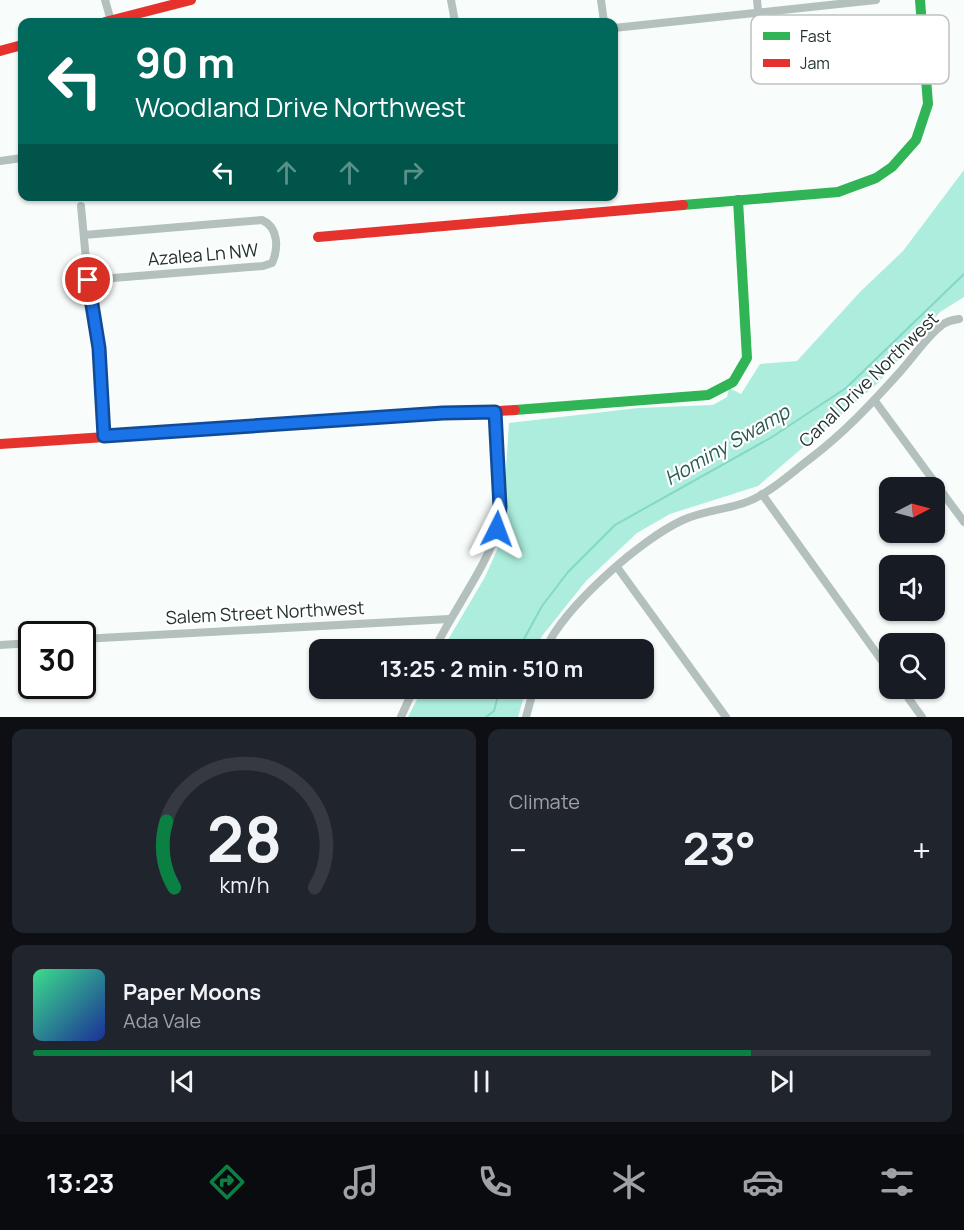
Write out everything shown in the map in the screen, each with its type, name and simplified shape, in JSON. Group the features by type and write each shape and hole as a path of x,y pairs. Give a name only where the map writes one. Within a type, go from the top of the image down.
{"street":[{"path":"105,0 107,18"},
{"path":"123,18 191,0"},
{"path":"451,0 454,18"},
{"path":"601,0 603,18"},
{"path":"757,0 758,11"},
{"path":"618,28 876,0"},
{"path":"919,15 920,0"},
{"path":"0,51 18,46"},
{"path":"318,237 838,192 860,186 893,168 907,154 921,130 927,111 928,84"},
{"path":"0,161 18,159"},
{"path":"0,444 443,413 495,412 708,395 729,388 740,376 747,358 738,200"},
{"path":"81,206 88,280 99,348 104,436"},
{"name":"Azalea Ln NW","path":"84,235 262,220 271,224 274,229 276,255 272,263 263,266 88,280"},
{"name":"Canal Drive Northwest","path":"551,639 576,607 617,567 654,537 680,521 707,510 744,503 762,494 816,454 875,401 940,326 959,319"},
{"path":"875,401 964,522"},
{"path":"439,639 486,556 497,529 500,507 495,412"},
{"path":"762,494 879,657"},
{"path":"617,567 726,717"},
{"name":"Salem Street Northwest","path":"96,638 449,619"},
{"path":"0,645 18,644"},
{"path":"400,717 409,699"},
{"path":"526,717 531,699"},
{"path":"909,699 922,717"}],"green space":[{"path":"964,170 964,297 940,312 878,383 758,486 670,514 637,533 586,581 541,639 448,639 485,577 506,530 505,484 509,423 638,408 713,405 727,397 729,388 741,394 760,364 797,361 860,292 903,251"},
{"path":"417,699 523,699 518,717 408,717"}],"waterway":[{"name":"Hominy Swamp","path":"524,639 542,606 568,572 615,525 772,437 846,388 964,274"},
{"name":"Hominy Swamp","path":"486,717 494,711 497,699"}],"traffic: fast":[{"path":"920,0 921,15"},
{"path":"683,205 838,192 876,178 892,167 916,140 928,104 926,84"},
{"path":"515,410 708,395 733,382 747,358 738,200"}],"traffic: jam":[{"path":"121,18 191,0"},
{"path":"0,51 18,46"},
{"path":"318,237 683,205"},
{"path":"0,444 515,410"}],"route":[{"path":"88,280 99,348 104,436 443,413 495,412 500,507 497,529"}]}
